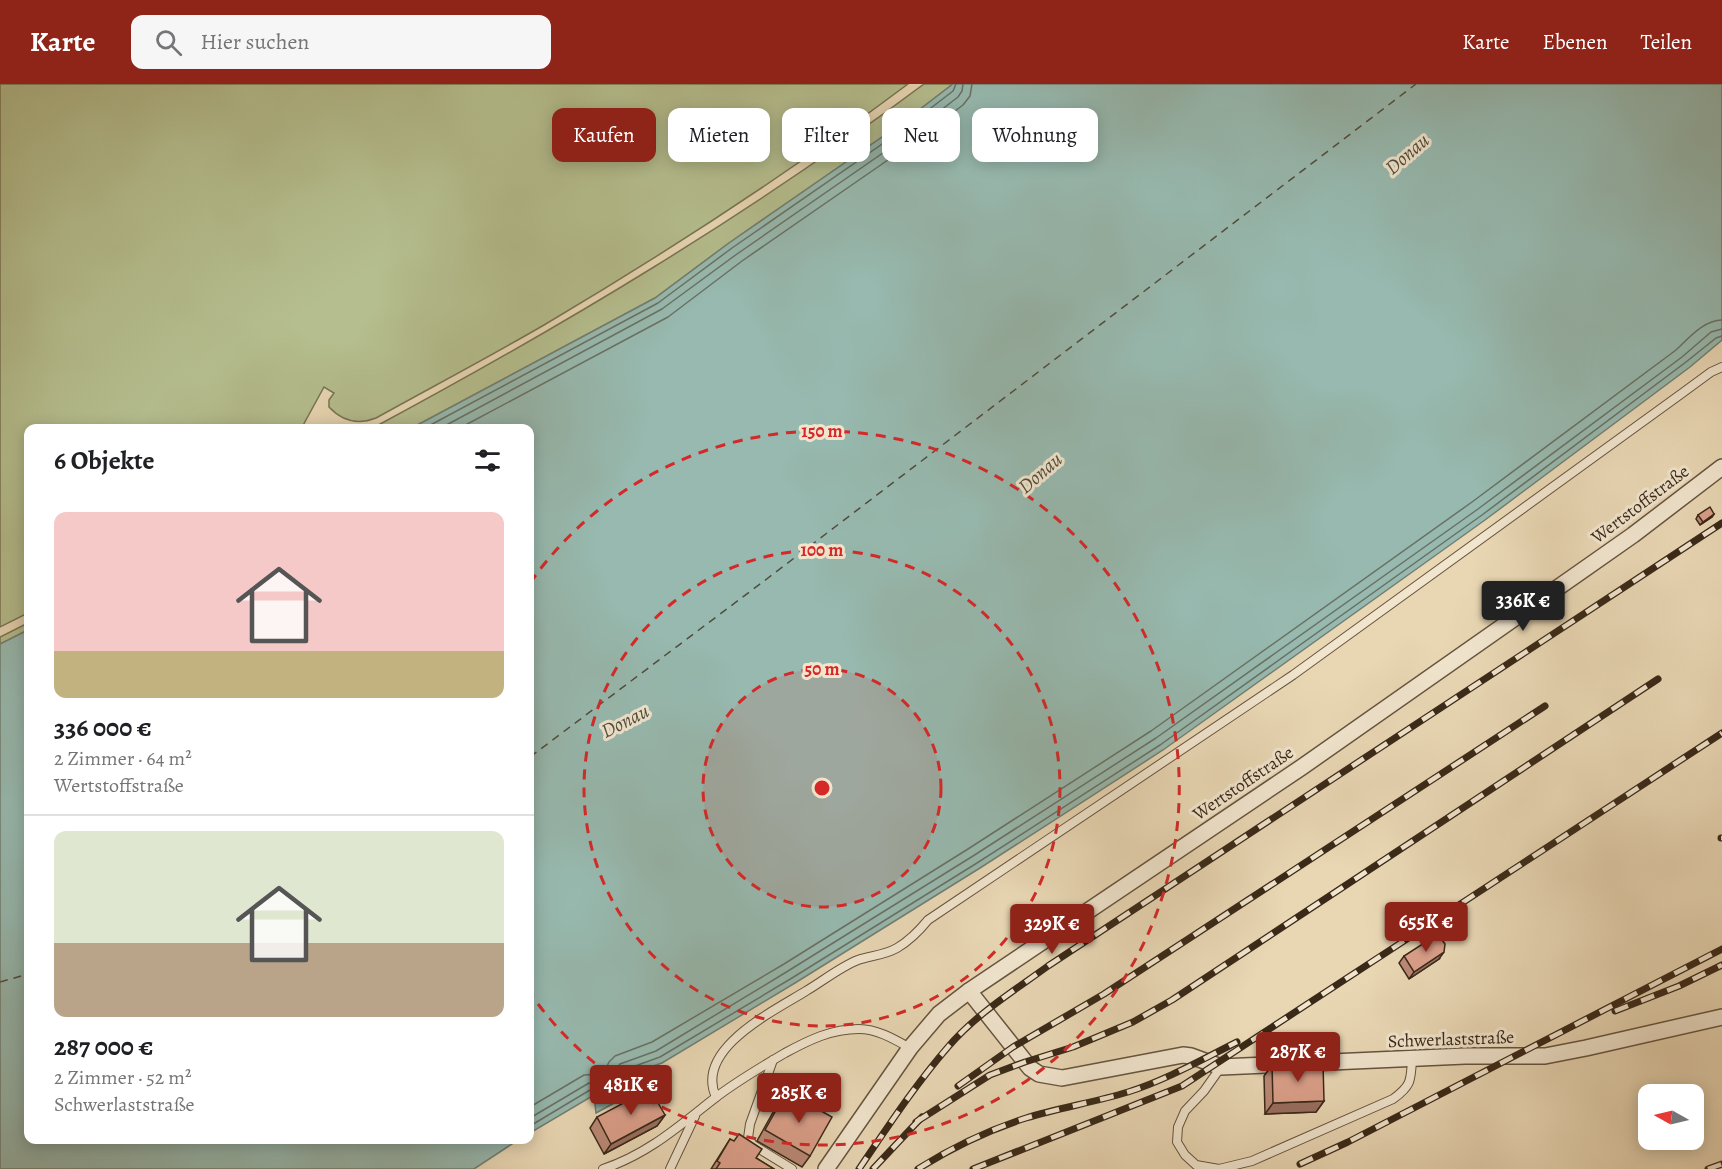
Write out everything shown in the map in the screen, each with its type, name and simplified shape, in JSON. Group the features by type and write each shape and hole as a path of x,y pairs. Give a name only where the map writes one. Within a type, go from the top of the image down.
{"street":[{"name":"Wertstoffstraße","path":"826,1169 874,1097 910,1048 939,1014 969,991 1302,767 1633,535 1722,467"},
{"name":"Schwerlaststraße","path":"969,991 1030,1068 1039,1074 1062,1078 1183,1055 1221,1067 1545,1056 1722,1017"}],"lane":[{"path":"716,1097 712,1088 714,1067 726,1048 746,1029 856,961 896,949 914,936 928,920 1293,675 1711,372 1722,368"},
{"path":"603,1169 628,1160 673,1131 753,1071 829,1032 861,1029 885,1034 910,1048"},
{"path":"1221,1067 1204,1091 1185,1111 1178,1126 1177,1142 1185,1155 1196,1164 1219,1169 1252,1161 1393,1100 1406,1090 1411,1076 1412,1059"},
{"path":"773,1060 750,1124 748,1138 753,1145 792,1169"},
{"path":"670,1169 689,1132 695,1114"}],"green space":[{"path":"0,84 908,84 870,112 870,108 782,108 782,162 799,162 591,297 376,418 357,422 345,419 329,407 329,400 334,393 324,387 304,424 24,424 24,615 0,627"},
{"path":"924,84 953,84 922,108 891,108"},
{"path":"882,115 882,137 870,145 870,123"},
{"path":"815,162 846,162 729,243 655,298 419,424 380,424 584,309 723,224"},
{"path":"24,625 24,632 0,644 0,637"}],"water":[{"name":"Donau","path":"953,84 1722,84 1722,340 1690,367 1485,520 1163,750 980,868 795,983 662,1063 627,1075 627,1096 596,1113 594,1095 534,1131 534,424 419,424 655,298 729,243 846,162 870,162 870,145 882,137 882,162 960,162 960,108 922,108"},
{"path":"24,632 24,1144 512,1144 474,1169 0,1169 0,644"}],"building":[{"path":"1710,507 1714,514 1703,522 1698,515"},
{"path":"1438,934 1445,944 1444,952 1414,972 1404,956"},
{"path":"1323,1063 1324,1101 1273,1103 1272,1065"},
{"path":"650,1089 665,1115 611,1144 597,1117"},
{"path":"793,1095 832,1117 810,1156 765,1130 784,1096 791,1100"},
{"path":"739,1134 762,1149 756,1158 774,1169 716,1169 720,1163 717,1161 730,1139 734,1141"}],"ferry route":[{"path":"534,754 1416,84"},
{"path":"0,982 24,975"}],"railway":[{"path":"859,1169 936,1061 959,1035 996,1004 1048,966 1722,523"},
{"path":"916,1122 990,1075 1073,1047 1133,1022 1172,1000 1658,679"},
{"path":"958,1086 1013,1047 1104,994 1545,706"},
{"path":"973,1169 1182,1086 1722,733"},
{"path":"1300,1164 1348,1142 1722,949"},
{"path":"1615,1011 1679,986 1722,965"},
{"path":"918,1169 998,1128 1039,1114 1115,1096 1156,1082 1237,1042"},
{"path":"873,1169 922,1117"},
{"path":"1708,1169 1722,1164"}]}
